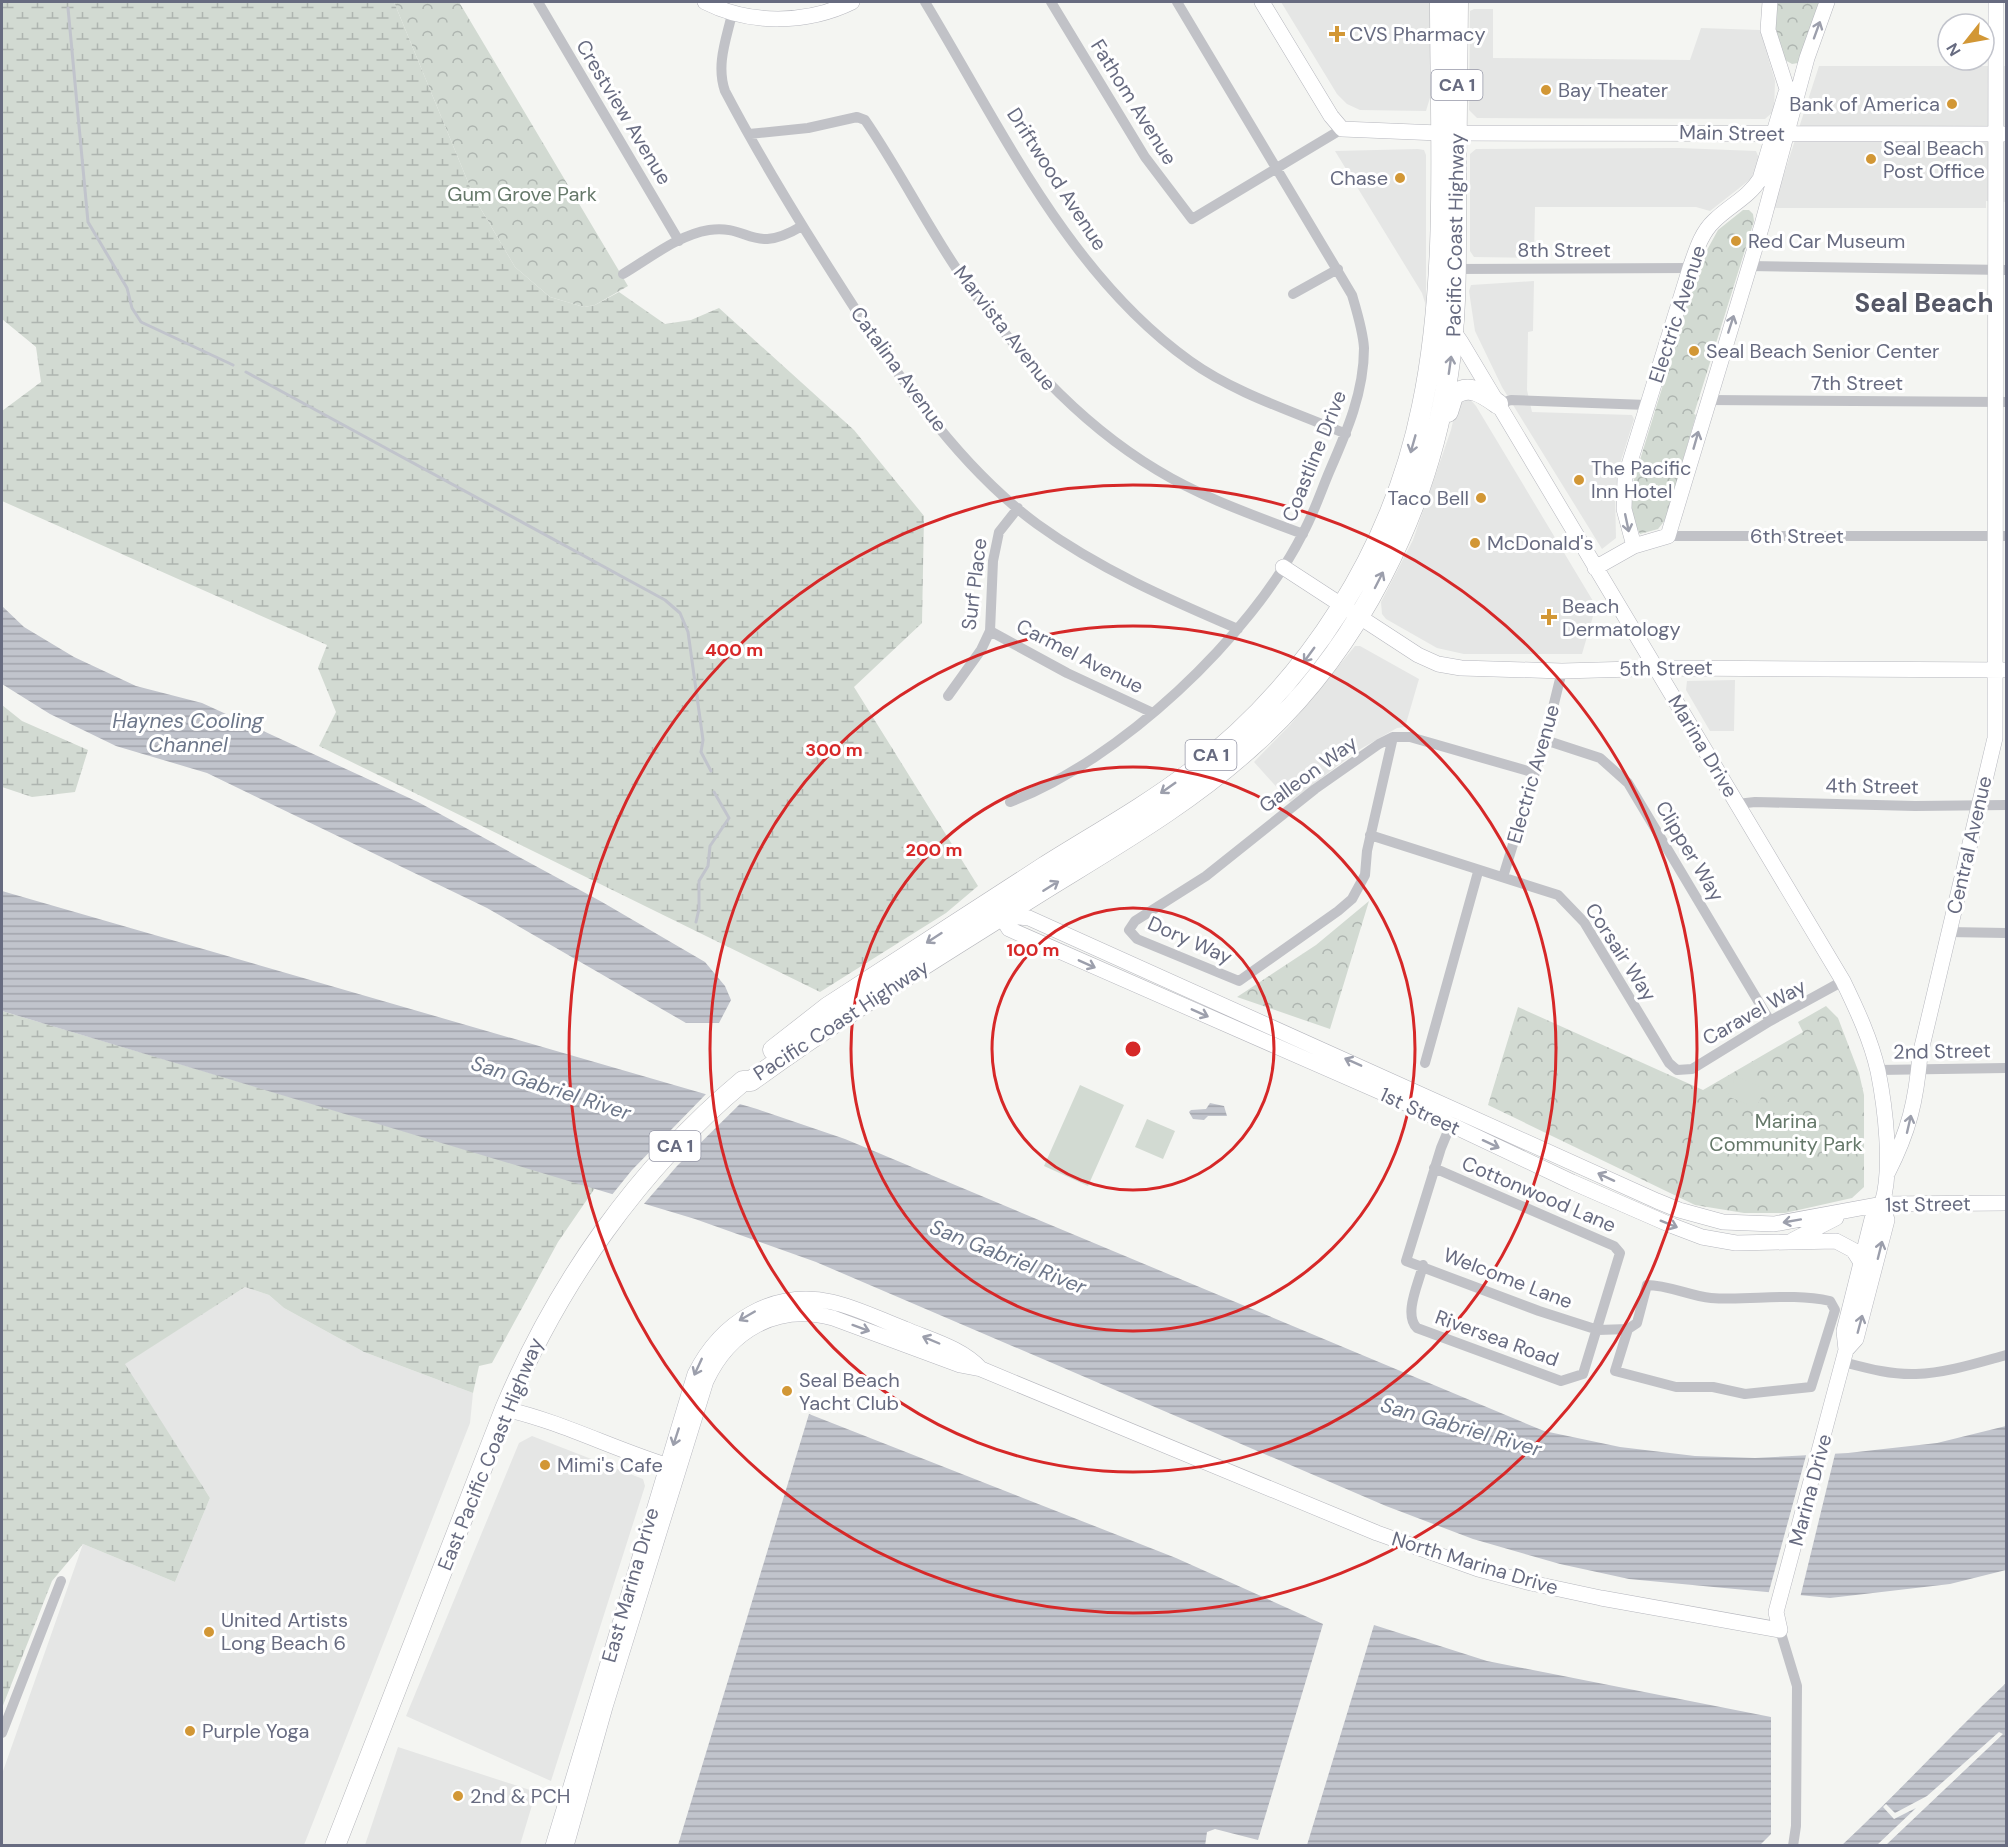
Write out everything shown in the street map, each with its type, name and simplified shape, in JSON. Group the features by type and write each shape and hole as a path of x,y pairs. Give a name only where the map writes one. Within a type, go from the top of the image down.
{"highway":[{"name":"Pacific Coast Highway","path":"741,1083 751,1081 992,912 1160,818 1214,779 1257,741 1293,704 1350,612 1423,475 1440,418 1454,332 1448,269 1448,133 1440,2"},
{"name":"Pacific Coast Highway","path":"1448,133 1458,2"},
{"name":"Pacific Coast Highway","path":"1389,537 1422,406 1435,324 1448,269"},
{"path":"1423,475 1434,463 1451,400 1456,394 1472,390 1498,404"},
{"name":"East Pacific Coast Highway","path":"336,1845 505,1408 536,1339 558,1300 616,1215 662,1159 741,1083"}],"main road":[{"path":"705,2 732,14 775,19 818,14 852,2"},
{"path":"1262,2 1331,116 1342,129"},
{"name":"Electric Avenue","path":"1668,536 1761,225 1780,134 1787,89 1768,30 1770,2"},
{"name":"Electric Avenue","path":"1634,546 1624,509 1624,492 1647,405 1690,268 1700,241 1712,222 1736,204 1760,179 1780,134 1827,2"},
{"name":"Central Avenue","path":"1886,1175 1905,1138 1948,932 1995,738 2001,670 2002,134 1996,2"},
{"path":"1779,60 1793,70 1805,66"},
{"name":"Main Street","path":"1342,129 1448,133 2002,134"},
{"path":"1736,204 1747,200 1757,204 1761,225"},
{"path":"1435,324 1454,332"},
{"name":"Marina Drive","path":"1454,332 1843,981 1861,1019 1878,1070 1884,1116 1886,1175 1882,1204 1887,1220 1856,1339 1844,1356"},
{"name":"6th Street","path":"1595,568 1634,546 1668,536"},
{"path":"1283,567 1350,612"},
{"name":"5th Street","path":"1350,612 1396,642 1438,664 1461,668 2001,670"},
{"name":"1st Street","path":"992,912 1029,918 1668,1206 1700,1216 1722,1222 1774,1224 1882,1204 2007,1203"},
{"name":"1st Street","path":"992,912 1009,929 1450,1125 1572,1182 1702,1237 1736,1243 1785,1244 1850,1211"},
{"name":"Marina Drive","path":"1780,1630 1776,1612 1824,1440 1844,1356 1844,1331 1872,1219 1882,1204"},
{"path":"1785,1244 1836,1241 1853,1250 1862,1264"},
{"name":"North Marina Drive","path":"728,1337 773,1319 804,1314 820,1315 960,1365 981,1369 1377,1533 1478,1569 1589,1595 1780,1630"},
{"name":"East Marina Drive","path":"553,1845 673,1467 706,1382 728,1337"},
{"path":"505,1408 530,1414 673,1467"},
{"name":"East Marina Drive","path":"566,1845 673,1467"}],"street":[{"name":"Crestview Avenue","path":"538,2 679,241"},
{"name":"Driftwood Avenue","path":"925,2 1062,228 1103,280 1150,330 1191,362 1236,386 1346,434"},
{"name":"Fathom Avenue","path":"1051,2 1145,157 1192,219 1277,168"},
{"name":"Coastline Drive","path":"1010,801 1026,796 1080,765 1127,734 1200,672 1238,629 1283,567 1303,534 1346,434 1361,388 1364,347 1352,295 1177,2"},
{"name":"Catalina Avenue","path":"732,14 721,61 720,77 725,92 802,226 879,348 959,450 1018,508 1077,551 1126,579 1238,629"},
{"name":"Marvista Avenue","path":"749,134 808,128 857,117 865,120 956,268 1050,388 1097,429 1157,470 1216,501 1303,534"},
{"path":"1277,168 1342,129"},
{"path":"623,274 698,232 713,230 771,240 802,226"},
{"path":"1749,266 2001,270"},
{"name":"8th Street","path":"1448,269 1690,268"},
{"path":"1293,294 1338,269"},
{"path":"1498,404 1511,400 1647,405"},
{"name":"7th Street","path":"1707,400 2001,402"},
{"name":"Surf Place","path":"948,696 981,650 990,631 993,561 999,532 1018,508"},
{"name":"6th Street","path":"1668,536 2001,535"},
{"name":"Carmel Avenue","path":"990,631 1067,673 1153,713"},
{"name":"Electric Avenue","path":"1503,877 1545,740 1562,670"},
{"path":"1370,836 1393,737 1410,737 1535,773"},
{"name":"Galleon Way","path":"1129,930 1135,921 1206,876 1315,789 1393,737"},
{"name":"Clipper Way","path":"1545,740 1600,758 1628,783 1770,1021"},
{"name":"4th Street","path":"1737,804 1755,802 1915,806 2007,805"},
{"name":"Corsair Way","path":"1370,836 1478,872 1503,877 1558,895 1584,922 1669,1063 1682,1071"},
{"name":"Dory Way","path":"1129,930 1137,939 1239,981 1352,899 1365,875 1370,836"},
{"path":"1425,1063 1478,872"},
{"path":"1948,932 2007,933"},
{"name":"Caravel Way","path":"1682,1071 1692,1069 1770,1021 1818,997 1843,981"},
{"name":"2nd Street","path":"1878,1070 2007,1068"},
{"path":"1434,1168 1457,1110"},
{"name":"Welcome Lane","path":"1434,1168 1406,1261 1423,1265 1539,1311 1598,1330 1628,1329"},
{"name":"Cottonwood Lane","path":"1434,1168 1618,1248 1620,1253 1598,1330"},
{"name":"Riversea Road","path":"1423,1265 1410,1313 1412,1322 1418,1328 1490,1356 1562,1381 1573,1379 1583,1374 1598,1330"},
{"path":"1650,1285 1708,1298 1748,1300 1810,1298 1830,1301 1835,1306 1826,1345 1811,1387 1745,1394 1713,1387 1676,1387 1615,1371 1628,1329 1637,1323 1646,1288 1650,1285"},
{"path":"1826,1345 1877,1371 1914,1375 1942,1371 2007,1355"},
{"path":"2,1733 61,1581"},
{"path":"1780,1630 1797,1686 1796,1826 1793,1845"}],"shaded area":[{"path":"1281,2 1431,2 1432,91 1426,111 1360,110 1347,104 1337,94"},
{"path":"1493,9 1493,58 1690,60 1701,28 1760,30 1775,81 1774,111 1765,119 1477,118 1469,110 1470,11"},
{"path":"1819,66 1936,66 1936,72 1996,72 1996,66 2006,66 2006,202 1986,201 1986,208 1773,208"},
{"path":"1679,148 1756,151 1759,158 1752,178 1710,211 1696,207 1535,207 1534,258 1474,257 1470,251 1470,154 1476,149"},
{"path":"1424,150 1426,155 1426,306 1422,293 1335,151"},
{"path":"1534,281 1533,331 1528,332 1527,390 1532,412 1632,415 1634,419 1619,467 1615,494 1616,538 1602,549 1502,387 1475,331 1469,291 1471,285"},
{"path":"1469,398 1476,406 1596,606 1582,654 1464,654 1437,648 1386,619 1382,614 1381,602 1413,540 1451,430 1459,399"},
{"path":"1355,646 1360,646 1419,679 1405,727 1397,728 1357,751 1290,802 1254,762 1290,725"},
{"path":"1735,680 1734,731 1710,731 1686,690 1687,681"},
{"path":"245,1287 269,1295 284,1308 364,1352 473,1393 470,1423 304,1845 2,1846 2,1774 83,1544 175,1582 210,1498 124,1364"},
{"path":"532,1436 643,1479 645,1486 551,1781 406,1716 519,1443"},
{"name":"2nd & PCH","path":"398,1747 536,1792 520,1845 365,1845"}],"green space":[{"path":"2,2 394,2 475,199 515,267 550,297 584,307 595,305 619,292 665,324 691,320 719,308 854,430 924,516 922,623 854,687 978,886 946,913 820,992 319,746 336,712 318,668 327,645 2,501 2,411 41,382 36,347 2,319"},
{"name":"Gum Grove Park","path":"394,2 459,2 628,286 595,305 584,307 550,297 515,267 475,199"},
{"path":"1776,2 1821,2 1798,63 1792,64 1785,60 1775,29"},
{"path":"1743,210 1749,210 1753,214 1754,221 1694,414 1696,415 1666,519 1658,529 1640,534 1638,530 1634,531 1632,486 1701,261 1718,230"},
{"path":"2,705 22,721 88,750 75,792 32,797 2,787"},
{"path":"1369,901 1330,1029 1237,997 1316,945"},
{"name":"Marina Community Park","path":"1826,1006 1838,1018 1859,1073 1864,1095 1864,1187 1852,1198 1785,1213 1744,1213 1695,1205 1488,1105 1518,1007 1703,1090 1803,1032 1798,1022"},
{"path":"2,1011 595,1188 558,1242 492,1363 479,1366 473,1393 364,1352 284,1308 269,1295 245,1287 125,1364 210,1498 175,1582 83,1544 52,1581 2,1708"},
{"path":"1736,1076 1765,1089 1756,1108 1727,1096"},
{"path":"1080,1085 1124,1105 1088,1186 1044,1166"},
{"path":"1774,1096 1805,1109 1799,1124 1768,1110"},
{"path":"1147,1119 1175,1131 1163,1159 1135,1147"}],"water":[{"name":"Haynes Cooling Channel","path":"2,606 24,627 74,657 136,686 202,703 418,802 602,902 705,962 725,986 731,1000 719,1023 686,1023 487,908 207,773 116,746 50,714 2,684"},
{"name":"San Gabriel River","path":"2,891 757,1109 845,1139 1544,1431 1620,1447 1695,1456 1755,1458 1848,1453 1937,1443 2006,1426 2006,1570 1950,1584 1830,1598 1629,1579 1560,1564 1473,1539 1386,1506 816,1262 695,1219 2,1011"},
{"path":"1210,1103 1224,1106 1227,1116 1208,1116 1204,1120 1193,1119 1189,1112 1191,1110 1206,1109"},
{"path":"809,1414 1176,1558 1323,1624 1258,1840 1215,1829 1207,1832 1205,1846 678,1845"},
{"path":"1374,1625 1487,1661 1771,1717 1771,1834 1759,1846 1307,1845"},
{"path":"2006,1683 2006,1845 1841,1846 1883,1806"}],"pier":[{"path":"708,1092 742,1102 677,1166 642,1206 611,1196 632,1170"},
{"path":"1836,1450 1800,1598 1768,1595 1807,1452"},
{"path":"1999,1732 2003,1734 1886,1845 1877,1845 1916,1808 1894,1819 1883,1807 1886,1804 1895,1813 1927,1796"}],"waterway":[{"path":"68,8 88,222 127,288 132,308 141,322 233,365"},
{"path":"246,372 665,600 680,613 688,632 703,740 701,752 711,771"},
{"path":"696,922 699,909 699,881 708,866 710,846 729,818 714,792"}],"place":[{"name":"CVS Pharmacy","path":"1337,34"},
{"name":"Bay Theater","path":"1546,90"},
{"name":"Bank of America","path":"1952,104"},
{"name":"Seal Beach Post Office","path":"1871,159"},
{"name":"Chase","path":"1400,178"},
{"name":"Red Car Museum","path":"1736,241"},
{"name":"Seal Beach Senior Center","path":"1694,351"},
{"name":"The Pacific Inn Hotel","path":"1579,480"},
{"name":"Taco Bell","path":"1481,498"},
{"name":"McDonald's","path":"1475,543"},
{"name":"Beach Dermatology","path":"1549,617"},
{"name":"Seal Beach Yacht Club","path":"787,1391"},
{"name":"Mimi's Cafe","path":"545,1465"},
{"name":"United Artists Long Beach 6","path":"209,1632"},
{"name":"Purple Yoga","path":"190,1731"},
{"name":"2nd & PCH","path":"458,1796"}],"district":[{"name":"Seal Beach","path":"1924,303"}]}
